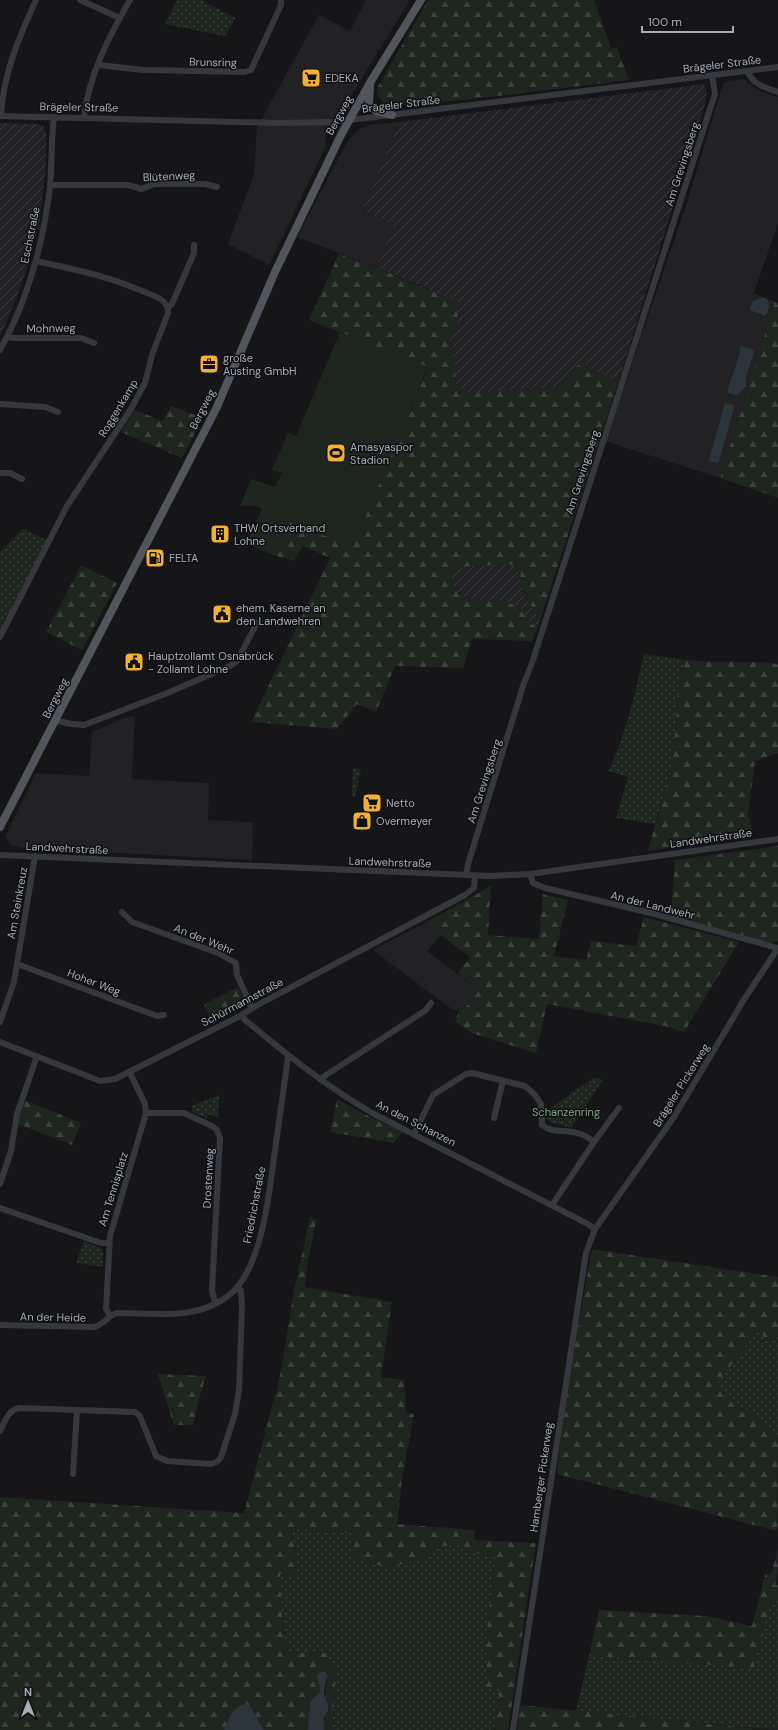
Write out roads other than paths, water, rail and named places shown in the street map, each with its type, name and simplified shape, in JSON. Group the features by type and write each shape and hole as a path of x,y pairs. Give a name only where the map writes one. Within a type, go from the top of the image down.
{"main road":[{"name":"Bergweg","path":"0,827 216,408 275,272 313,190 348,121 421,0"},
{"path":"371,81 369,104 376,111 392,115"}],"street":[{"path":"1,116 6,77 19,40 36,0"},
{"path":"80,0 120,18"},
{"path":"84,117 92,80 98,64 130,0"},
{"name":"Brunsring","path":"98,64 144,70 245,72 251,70 281,5 281,0"},
{"name":"Brägeler Straße","path":"1,116 279,123 348,121 778,67"},
{"path":"748,71 752,80 757,84 778,92"},
{"name":"Am Grevingsberg","path":"466,875 468,864 515,717 523,686 533,660 715,94 712,76"},
{"name":"Eschstraße","path":"0,350 20,307 36,261 46,217 50,185 54,117"},
{"name":"Blütenweg","path":"50,185 128,185 142,189 154,184 205,184 217,187"},
{"name":"Roggenkamp","path":"0,637 67,506 131,409 146,383 152,355 168,318 168,308 172,304 194,253 194,245"},
{"path":"36,261 92,273 122,282 157,297 164,302 168,308"},
{"name":"Mohnweg","path":"7,337 81,338 94,343"},
{"path":"0,404 45,407 58,412"},
{"path":"0,473 10,474 22,479"},
{"path":"55,720 71,724 84,725 164,694 230,666 237,661 257,623"},
{"name":"Landwehrstraße","path":"0,855 475,876 530,874 778,839"},
{"name":"Am Steinkreuz","path":"0,1022 13,987 35,856"},
{"name":"An der Landwehr","path":"530,874 533,883 545,888 651,913 778,948"},
{"name":"Schürmannstraße","path":"0,1042 100,1081 115,1079 130,1073 242,1015 252,1008 466,895 474,888 475,876"},
{"name":"An der Wehr","path":"122,912 132,922 218,953 236,963 237,975 252,1008"},
{"name":"Brägeler Pickerweg","path":"595,1229 674,1117 745,998 778,948"},
{"name":"Hoher Weg","path":"17,964 157,1016 164,1015"},
{"path":"320,1079 426,1010 431,1003"},
{"name":"An den Schanzen","path":"242,1015 245,1020 288,1056 342,1095 595,1229"},
{"path":"0,1184 11,1151 17,1114 37,1056"},
{"name":"Friedrichstraße","path":"238,1286 250,1266 261,1234 288,1056"},
{"path":"130,1073 145,1104 146,1113"},
{"path":"414,1134 433,1096 466,1074 478,1074 525,1086 532,1092 541,1104 542,1125 547,1129 554,1131 576,1132 594,1142"},
{"path":"494,1118 503,1081"},
{"path":"552,1205 594,1142 619,1108"},
{"name":"Am Tennisplatz","path":"110,1315 106,1309 109,1243 146,1113"},
{"name":"Drostenweg","path":"146,1113 184,1113 212,1126 217,1130 220,1138 212,1290 215,1303"},
{"path":"0,1208 101,1243 109,1243"},
{"name":"Hamberger Pickerweg","path":"513,1730 586,1253 595,1229"},
{"path":"0,1431 9,1413 13,1409 136,1412 140,1416 156,1456 160,1459 167,1461 211,1464 217,1462 221,1457 228,1439 237,1403 240,1378 242,1308 241,1291 238,1286 228,1296 215,1303 186,1314 117,1313 110,1315"},
{"name":"An der Heide","path":"0,1325 94,1327 101,1325 110,1315"},
{"path":"73,1474 76,1410"}],"place":[{"name":"EDEKA","path":"311,78"},
{"name":"große Austing GmbH","path":"209,364"},
{"name":"Amasyaspor Stadion","path":"336,453"},
{"name":"THW Ortsverband Lohne","path":"220,534"},
{"name":"FELTA","path":"155,558"},
{"name":"ehem. Kaserne an den Landwehren","path":"222,614"},
{"name":"Hauptzollamt Osnabrück - Zollamt Lohne","path":"134,662"},
{"name":"Netto","path":"372,803"},
{"name":"Overmeyer","path":"362,821"}],"park label":[{"name":"Schanzenring","path":"566,1112"}]}
